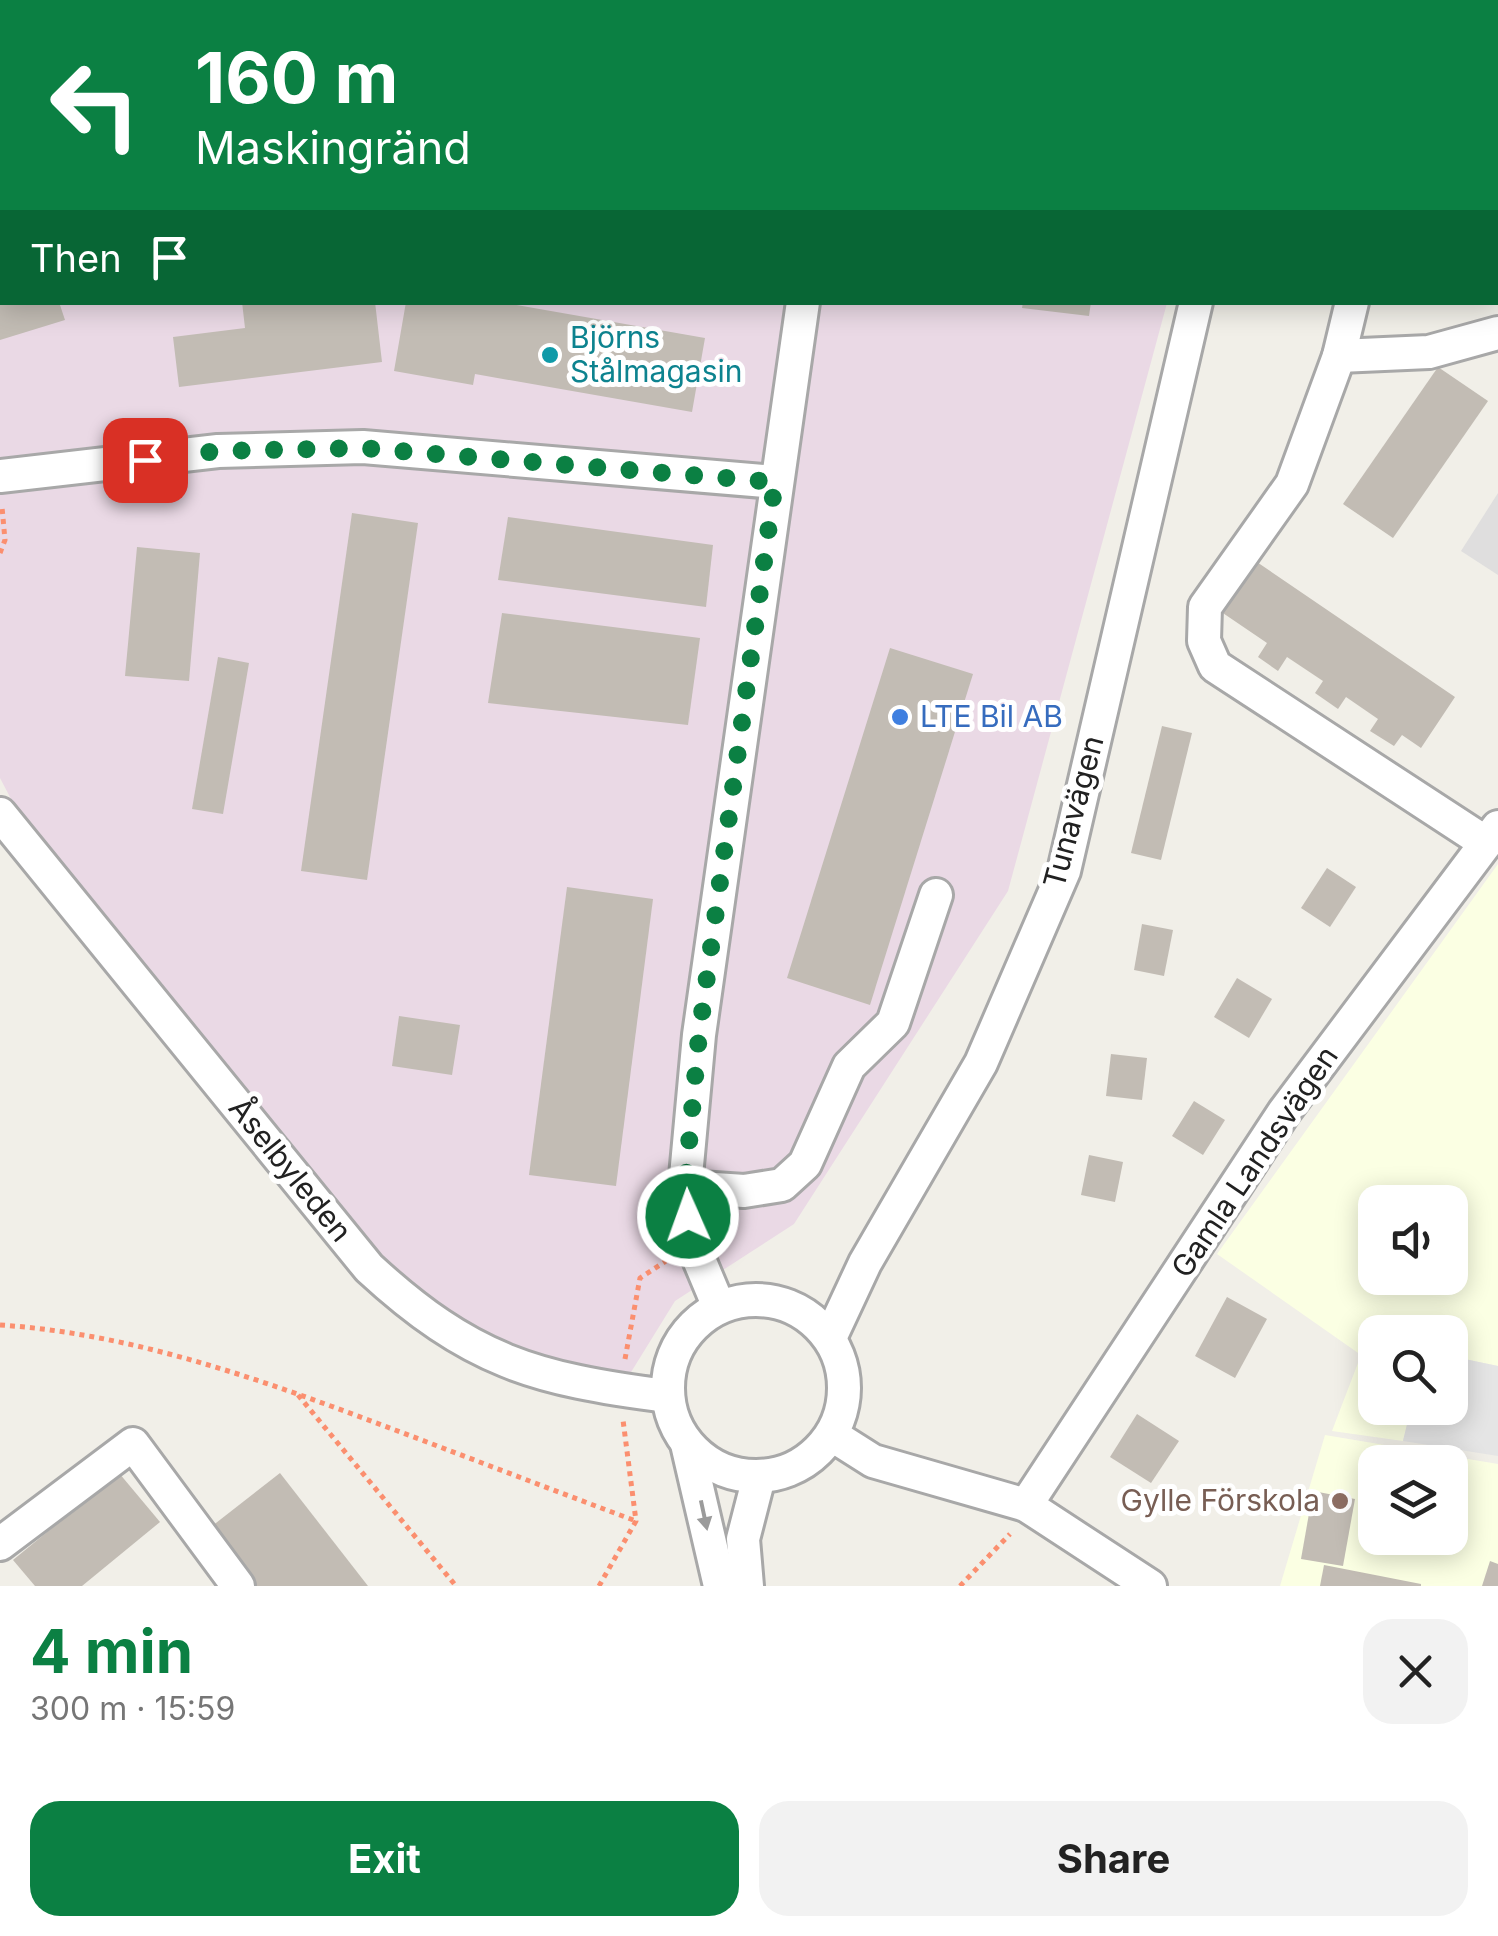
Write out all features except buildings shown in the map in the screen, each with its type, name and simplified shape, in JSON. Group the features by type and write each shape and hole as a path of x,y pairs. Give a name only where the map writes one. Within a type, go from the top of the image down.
{"street":[{"path":"719,1307 692,1244 685,1187 699,1035 802,305"},
{"name":"Tunavägen","path":"830,1338 865,1263 981,1062 1064,871 1195,305"},
{"path":"1351,305 1339,356 1292,484 1205,607 1204,640 1216,666 1492,835"},
{"path":"1339,356 1430,352 1498,333"},
{"path":"1,489 218,451 363,448 775,482"},
{"name":"Åselbyleden","path":"0,814 369,1268 397,1294 453,1335 519,1368 600,1388 668,1396"},
{"name":"Gamla Landsvägen","path":"1026,1505 1284,1112 1492,835"},
{"path":"685,1187 744,1191 782,1185 806,1164 850,1066 893,1023 936,895"},
{"path":"687,1444 706,1462 730,1473 758,1477 787,1472 812,1457 832,1435 842,1412 845,1386 841,1361 830,1338 813,1320 792,1307 768,1300 743,1300 719,1307 696,1322 679,1344 670,1368 668,1396 674,1421 687,1444 720,1586"},
{"path":"832,1435 873,1461 1026,1505 1150,1586"},
{"path":"0,1544 132,1444 238,1586"},
{"path":"747,1586 743,1539 758,1477"}],"path":[{"path":"0,553 5,540 1,489"},
{"path":"0,1326 42,1328 184,1357 296,1392 636,1522"},
{"path":"296,1392 456,1586"},
{"path":"960,1586 1009,1536 1026,1505"}],"shaded area":[{"path":"0,305 1166,305 1008,891 794,1224 675,1301 620,1390 600,1389 397,1293 53,879 0,778"},
{"path":"1498,493 1498,575 1461,551"},
{"path":"1498,864 1498,1366 1468,1360 1468,1315 1358,1315 1358,1353 1217,1254"},
{"path":"1468,1360 1498,1366 1498,1456 1468,1451 1468,1445 1403,1441 1407,1425 1468,1425"},
{"path":"1358,1363 1358,1425 1407,1425 1403,1441 1332,1431"},
{"name":"Gylle Förskola","path":"1325,1435 1385,1445 1358,1445 1358,1555 1468,1555 1468,1459 1498,1464 1498,1586 1280,1586"}],"place":[{"name":"Björns Stålmagasin","path":"550,355"},
{"name":"LTE Bil AB","path":"900,717"},
{"name":"Gylle Förskola","path":"1340,1501"}],"route":[{"path":"145,460 218,451 363,448 775,482 699,1035 685,1187 688,1216"}]}
